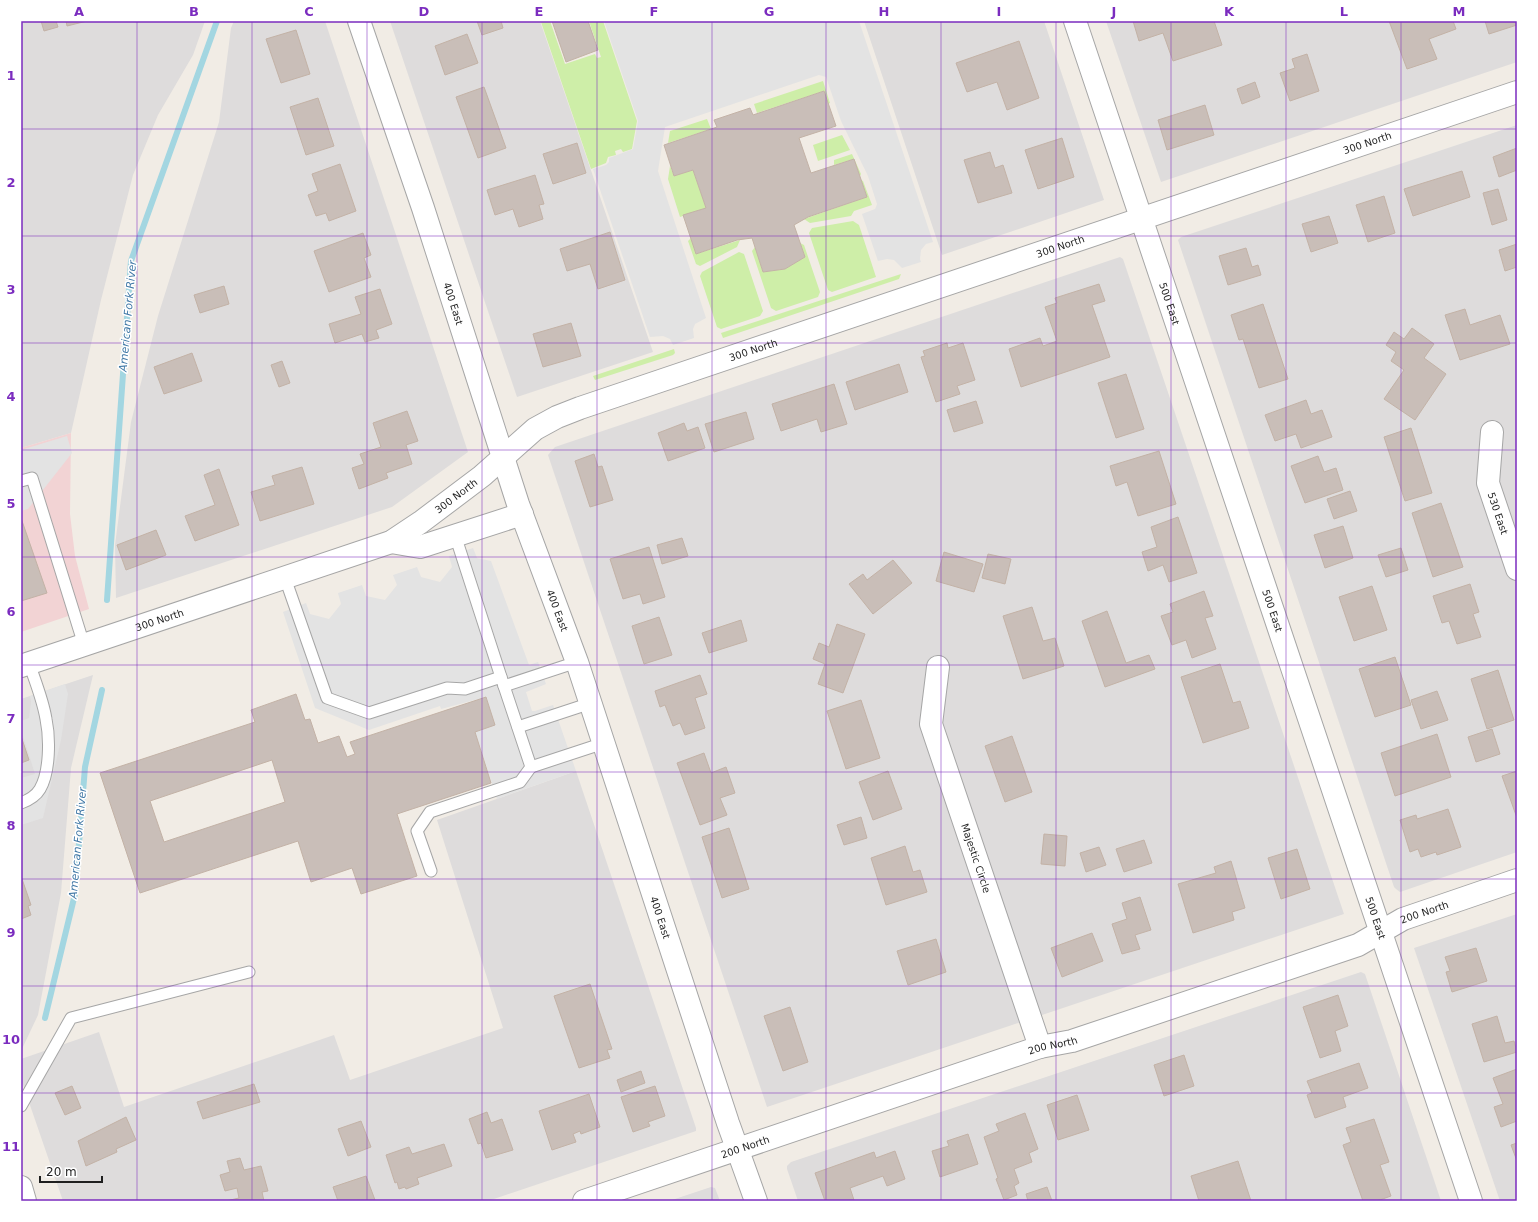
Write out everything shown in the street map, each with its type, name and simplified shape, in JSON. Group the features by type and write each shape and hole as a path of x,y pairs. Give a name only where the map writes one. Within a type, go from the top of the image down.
{"street":[{"name":"400 East","path":"359,21 423,208 503,459 591,703 756,1201"},
{"name":"500 East","path":"1075,21 1471,1201"},
{"name":"300 North","path":"25,664 391,542 421,522 482,476 503,459 535,429 557,417 580,408 1517,92"},
{"name":"530 East","path":"1492,432 1488,483 1517,570"},
{"path":"391,542 420,547 522,514"},
{"name":"Majestic Circle","path":"938,667 931,724 1040,1047"},
{"name":"200 North","path":"584,1201 1040,1047 1072,1040 1354,946 1403,919 1517,880"},
{"path":"21,1187 25,1201"}],"lane":[{"path":"21,481 32,478 84,645"},
{"path":"455,535 531,767"},
{"path":"285,578 327,698 369,713 447,688 465,689 577,662"},
{"path":"21,803 29,800 41,788 49,755 47,720 25,664"},
{"path":"518,727 591,703"},
{"path":"431,872 417,831 430,812 520,782 531,767 604,743"},
{"path":"21,1106 71,1018 249,972"}],"shaded area":[{"path":"21,21 205,21 193,55 158,115 133,175 101,300 71,433 21,448"},
{"path":"234,21 325,21 468,452 392,507 116,598 115,545 131,422 158,316 219,122 231,28"},
{"path":"390,21 540,21 653,352 517,397"},
{"path":"604,21 859,21 933,242 926,244 921,250 921,262 902,268 894,260 887,259 878,261 862,214 875,209 877,204 868,176 841,121 826,77 819,75 665,127 658,171 706,318 695,324 693,329 694,338 673,345 670,339 663,336 650,337 593,169 606,165 609,162 609,158 633,149 638,121"},
{"path":"864,21 1044,21 1104,200 942,255"},
{"path":"1106,21 1517,21 1517,62 1161,182"},
{"path":"1517,125 1517,852 1400,892 1394,887 1178,240 1181,237"},
{"path":"1120,257 1123,259 1344,914 767,1107 548,455 555,447"},
{"path":"71,433 70,514 75,556 89,609 21,632 21,448"},
{"path":"67,436 72,453 28,509 21,511 21,450"},
{"path":"473,548 477,558 491,561 529,665 538,662 546,684 526,692 532,711 553,705 576,771 497,799 475,732 495,725 486,697 441,709 440,706 369,730 315,708 283,612 306,603 310,614 329,619 341,604 338,593 362,585 366,596 385,600 397,585 393,575 417,567 421,577 440,582 452,567 449,556"},
{"path":"93,675 71,768 61,893 38,1015 21,1051 21,699"},
{"path":"65,684 68,694 61,740 43,818 21,825 21,778 35,774 21,730 21,721 29,718 31,702 30,696"},
{"path":"576,771 696,1131 488,1201 63,1201 21,1079 21,1059 99,1032 124,1107 334,1035 350,1080 503,1028 437,820"},
{"path":"1517,914 1517,1201 1500,1201 1414,948"},
{"path":"1361,972 1365,974 1441,1201 798,1201 787,1169 787,1166 791,1162"},
{"path":"711,1187 715,1188 720,1201 669,1201"}],"green space":[{"path":"550,21 565,64 595,54 597,58 601,57 589,21 603,21 637,121 632,149 623,152 621,149 615,151 616,155 608,157 606,163 591,169 541,22"},
{"path":"823,81 830,103 828,104 824,91 757,113 754,104"},
{"path":"707,119 711,129 668,143 670,131"},
{"path":"842,135 850,150 818,161 813,145"},
{"path":"852,154 861,174 860,176 854,159 834,165 834,160"},
{"path":"670,166 674,176 693,170 706,208 680,217 668,179"},
{"path":"861,180 863,181 872,205 854,211 851,216 810,223 804,219 867,197"},
{"path":"853,221 859,225 876,277 832,292 828,290 809,233 812,228"},
{"path":"691,238 696,254 740,240 737,247 700,266 696,264 688,241"},
{"path":"800,243 804,245 820,292 818,297 776,311 771,308 752,251 755,247 763,272 785,269 805,257"},
{"path":"739,252 744,254 763,311 760,316 721,329 717,327 700,276 702,272"},
{"path":"901,274 899,279 723,338 721,333"},
{"path":"674,349 675,353 673,355 595,380 593,376"}],"building":[{"path":"41,21 56,21 58,27 44,31"},
{"path":"66,21 87,21 67,26"},
{"path":"477,21 501,21 503,28 482,35"},
{"path":"552,21 588,21 598,50 566,62"},
{"path":"1133,21 1214,21 1222,45 1173,61 1163,33 1139,41"},
{"path":"1389,21 1453,21 1456,29 1429,39 1437,59 1407,69"},
{"path":"1485,21 1517,21 1517,25 1489,34"},
{"path":"296,30 310,74 281,83 266,39"},
{"path":"467,34 478,63 445,75 435,46"},
{"path":"1019,41 1039,98 1007,110 997,82 967,92 956,63"},
{"path":"1307,54 1319,91 1290,101 1280,73 1295,68 1292,59"},
{"path":"1255,82 1260,97 1242,104 1237,89"},
{"path":"484,87 506,148 478,158 456,97"},
{"path":"824,91 836,126 799,138 811,173 854,159 867,197 808,217 794,225 805,257 785,269 763,272 752,238 737,240 696,254 683,215 706,208 693,170 674,176 664,145 717,127 714,120 750,108 753,115"},
{"path":"318,98 334,146 306,155 290,107"},
{"path":"1205,105 1214,135 1167,150 1158,120"},
{"path":"1062,138 1074,177 1038,189 1025,150"},
{"path":"577,143 586,173 553,184 543,154"},
{"path":"1517,148 1517,170 1499,177 1493,157"},
{"path":"990,152 995,168 1003,165 1012,193 978,203 964,160"},
{"path":"340,164 356,211 329,221 326,213 316,216 308,195 318,191 312,174"},
{"path":"1462,171 1470,197 1413,216 1404,189"},
{"path":"535,175 544,204 539,205 543,219 519,227 513,209 495,215 487,190"},
{"path":"1498,189 1507,220 1492,225 1483,193"},
{"path":"1384,196 1395,233 1368,242 1356,205"},
{"path":"1329,216 1338,243 1311,252 1302,224"},
{"path":"610,232 625,280 598,289 590,264 567,271 560,249"},
{"path":"363,233 371,255 364,258 371,277 329,292 314,251"},
{"path":"1517,244 1517,267 1505,271 1499,250"},
{"path":"1246,248 1252,267 1258,265 1261,275 1228,285 1219,256"},
{"path":"1099,284 1105,301 1092,305 1110,357 1021,387 1009,349 1040,338 1043,346 1057,341 1045,307 1057,303 1055,298"},
{"path":"224,286 229,304 200,313 194,295"},
{"path":"380,289 392,324 376,330 379,338 365,342 362,334 335,343 329,324 361,314 355,297"},
{"path":"1263,304 1288,379 1259,388 1243,339 1239,340 1231,315"},
{"path":"1465,309 1470,325 1500,315 1510,344 1460,360 1445,315"},
{"path":"571,323 581,356 543,367 533,334"},
{"path":"1412,328 1434,344 1424,358 1446,374 1415,420 1384,399 1404,370 1391,361 1396,352 1386,345 1394,332 1404,339"},
{"path":"947,343 948,348 963,343 975,380 957,386 960,394 936,402 921,357 925,356 923,351"},
{"path":"192,353 202,381 164,394 154,367"},
{"path":"282,361 290,383 279,387 271,365"},
{"path":"899,364 908,392 855,410 846,382"},
{"path":"1126,374 1144,429 1116,438 1098,383"},
{"path":"834,384 847,424 821,432 817,419 781,431 772,404"},
{"path":"1306,400 1311,414 1322,410 1332,437 1301,448 1296,434 1275,441 1265,415"},
{"path":"976,401 983,423 954,432 947,410"},
{"path":"407,411 418,441 406,445 412,464 386,473 388,478 359,489 352,468 364,464 360,454 381,447 373,423"},
{"path":"746,412 754,439 714,452 705,424"},
{"path":"684,423 687,431 698,427 705,448 668,461 658,433"},
{"path":"1411,428 1432,493 1405,501 1384,437"},
{"path":"1159,451 1176,504 1138,516 1127,482 1116,486 1110,466"},
{"path":"594,454 598,467 602,466 613,500 590,507 575,461"},
{"path":"1318,456 1324,472 1336,468 1343,490 1305,503 1291,466"},
{"path":"302,467 314,504 260,521 251,492 275,485 272,476"},
{"path":"219,469 239,525 195,541 185,516 215,505 204,475"},
{"path":"1350,491 1357,511 1334,519 1327,499"},
{"path":"1441,503 1463,567 1433,577 1412,513"},
{"path":"1178,517 1197,573 1169,582 1163,565 1148,571 1142,552 1157,547 1151,527"},
{"path":"21,518 47,593 21,601"},
{"path":"1343,526 1353,558 1325,568 1314,535"},
{"path":"156,530 166,555 126,570 117,545"},
{"path":"682,538 688,556 662,564 657,545"},
{"path":"649,547 665,597 643,604 640,594 623,599 610,559"},
{"path":"1401,548 1408,570 1386,577 1378,555"},
{"path":"944,552 983,564 974,592 936,581"},
{"path":"988,554 1011,559 1005,584 982,578"},
{"path":"893,560 912,583 873,614 849,584 863,574 867,580"},
{"path":"1470,584 1479,612 1473,614 1481,637 1457,644 1449,621 1442,623 1433,596"},
{"path":"1372,586 1387,630 1354,641 1339,597"},
{"path":"1204,591 1213,616 1205,618 1216,649 1192,658 1186,640 1172,645 1161,616 1173,612 1170,604"},
{"path":"1032,607 1043,641 1055,638 1064,666 1023,679 1003,616"},
{"path":"1107,611 1126,663 1149,655 1155,669 1105,687 1082,621"},
{"path":"659,617 672,655 644,664 632,626"},
{"path":"741,620 747,641 709,653 702,633"},
{"path":"837,624 865,634 843,693 818,684 825,664 813,659 819,643 829,647"},
{"path":"1395,657 1411,705 1375,717 1359,669"},
{"path":"1220,664 1233,703 1240,701 1249,728 1203,743 1181,677"},
{"path":"1498,670 1514,720 1487,729 1471,679"},
{"path":"700,675 707,694 695,698 705,728 685,735 680,723 673,726 665,705 660,707 655,691"},
{"path":"1437,691 1448,720 1421,729 1411,700"},
{"path":"296,694 305,720 310,719 318,743 339,736 347,757 355,754 350,742 486,697 495,725 475,732 491,783 397,814 417,876 361,894 352,868 311,882 298,841 140,893 100,773 255,722 251,710","holes":["272,760 285,802 164,842 150,801"]},
{"path":"861,700 880,758 846,769 827,711"},
{"path":"1492,729 1500,754 1476,762 1468,737"},
{"path":"1437,734 1451,777 1395,796 1381,753"},
{"path":"21,736 29,760 21,763"},
{"path":"1012,736 1032,792 1005,802 985,746"},
{"path":"704,753 711,773 726,767 735,793 720,798 727,815 700,825 677,763"},
{"path":"888,771 902,809 873,820 859,782"},
{"path":"1517,771 1517,818 1502,776"},
{"path":"1448,809 1461,847 1437,855 1436,852 1421,857 1418,849 1410,852 1400,820 1416,815 1417,819"},
{"path":"861,817 867,838 844,845 837,825"},
{"path":"729,828 749,889 722,898 702,837"},
{"path":"1044,834 1067,836 1065,866 1041,864"},
{"path":"1144,840 1152,863 1124,872 1116,849"},
{"path":"905,846 913,872 920,870 927,892 886,905 871,858"},
{"path":"1099,847 1106,865 1086,872 1080,853"},
{"path":"1297,849 1310,889 1281,899 1268,858"},
{"path":"1231,861 1245,908 1232,912 1234,920 1193,933 1178,884 1216,873 1214,867"},
{"path":"21,876 31,905 28,906 31,915 21,919"},
{"path":"1140,897 1151,930 1135,935 1140,949 1122,954 1112,924 1127,919 1122,903"},
{"path":"1092,933 1103,961 1062,977 1051,948"},
{"path":"936,939 946,972 908,985 897,951"},
{"path":"1476,948 1487,981 1452,992 1446,972 1450,971 1445,957"},
{"path":"590,984 612,1049 607,1050 610,1058 579,1068 554,996"},
{"path":"1338,995 1348,1026 1335,1031 1341,1051 1320,1058 1303,1007"},
{"path":"790,1007 808,1062 783,1071 764,1016"},
{"path":"1497,1016 1505,1043 1514,1041 1517,1052 1484,1062 1472,1024"},
{"path":"1184,1055 1194,1086 1164,1096 1154,1065"},
{"path":"1359,1063 1368,1088 1343,1097 1346,1107 1315,1118 1307,1095 1312,1093 1307,1081"},
{"path":"1517,1069 1517,1121 1501,1127 1494,1107 1503,1104 1493,1078"},
{"path":"641,1071 645,1083 621,1092 617,1080"},
{"path":"254,1084 260,1102 203,1119 197,1102"},
{"path":"72,1086 81,1108 65,1115 55,1093"},
{"path":"655,1086 665,1116 648,1122 650,1126 633,1132 621,1097"},
{"path":"589,1094 600,1127 581,1134 580,1131 573,1134 576,1142 552,1150 539,1111"},
{"path":"1077,1095 1089,1130 1058,1140 1047,1105"},
{"path":"487,1112 491,1123 502,1119 513,1150 486,1158 481,1143 478,1144 469,1119"},
{"path":"1025,1113 1038,1149 1029,1153 1032,1162 1014,1169 1019,1183 1014,1186 1017,1195 1004,1200 996,1179 998,1178 984,1137 999,1131 996,1124"},
{"path":"126,1117 136,1140 116,1149 117,1152 86,1166 78,1141"},
{"path":"1374,1119 1389,1162 1380,1165 1391,1196 1377,1201 1363,1201 1343,1145 1351,1142 1346,1128"},
{"path":"361,1121 371,1147 348,1156 338,1129"},
{"path":"968,1134 978,1164 940,1177 932,1151 949,1146 947,1141"},
{"path":"1517,1143 1517,1161 1511,1145"},
{"path":"444,1144 452,1166 417,1178 419,1184 406,1189 405,1187 399,1189 397,1182 395,1183 386,1155 409,1147 412,1154"},
{"path":"895,1151 905,1179 887,1186 883,1176 850,1188 854,1200 825,1201 815,1173 874,1152 876,1158"},
{"path":"240,1158 244,1170 261,1166 268,1191 262,1192 264,1201 226,1201 239,1198 237,1188 225,1191 220,1175 230,1172 227,1161"},
{"path":"1238,1161 1251,1201 1199,1201 1191,1176"},
{"path":"366,1176 375,1200 338,1201 333,1187"},
{"path":"1047,1187 1052,1201 1028,1201 1026,1194"}],"waterway":[{"name":"American Fork River","path":"107,600 131,261 217,21"},
{"name":"American Fork River","path":"45,1018 75,894 85,767 102,690"}]}
